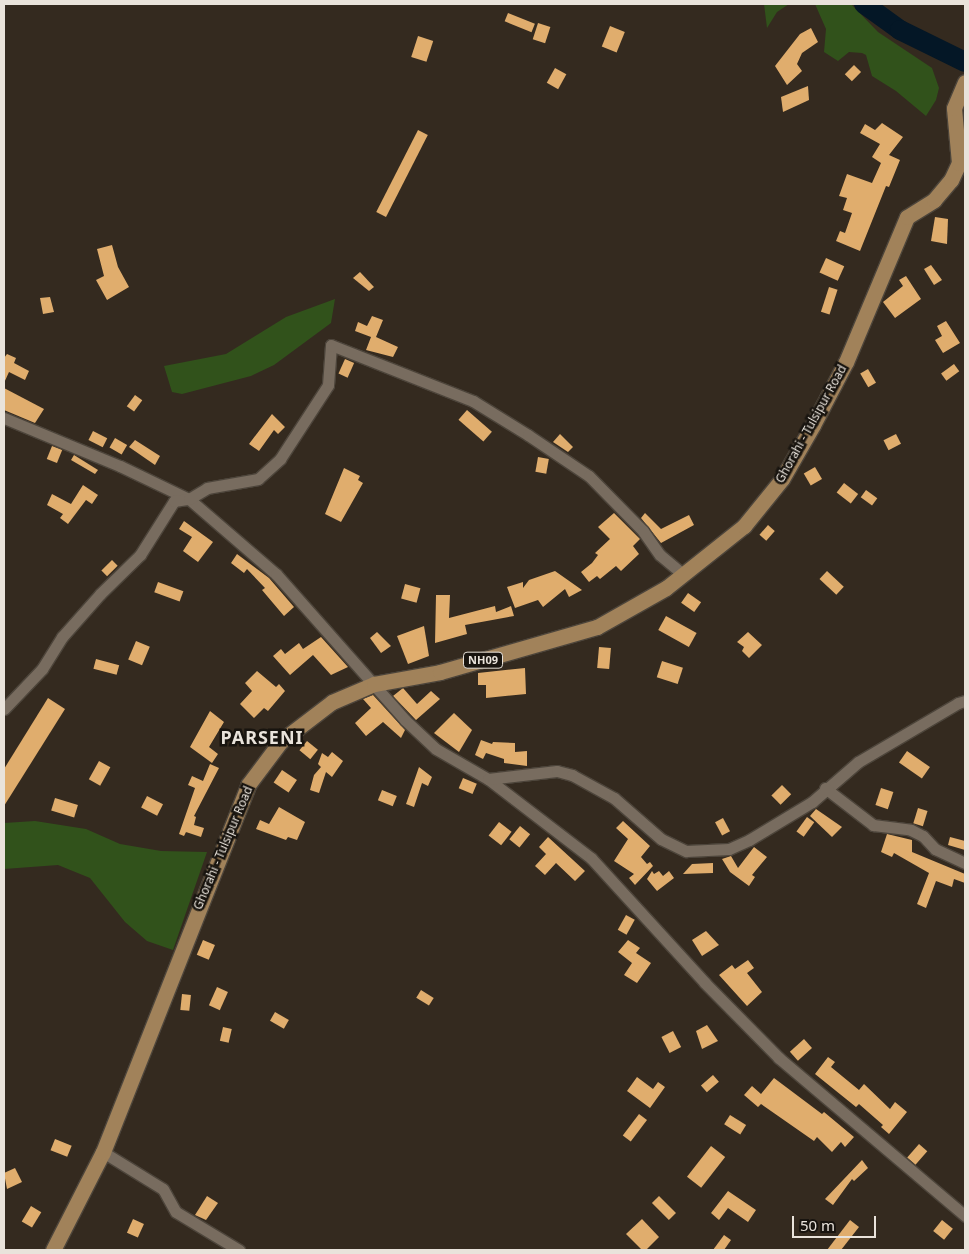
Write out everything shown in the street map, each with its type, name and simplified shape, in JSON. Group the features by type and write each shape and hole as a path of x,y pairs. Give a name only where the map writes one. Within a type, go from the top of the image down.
{"main road":[{"name":"Ghorahi - Tulsipur Road","path":"53,1250 103,1152 248,785 281,741 332,702 374,684 440,672 596,627 666,588 744,526 782,478 846,362 907,216 934,200 951,180 959,163 954,108 965,82"}],"street":[{"path":"4,709 42,669 62,637 100,594 140,555 168,507 174,501 189,499 207,488 258,479 280,459 328,385 331,345 473,401 528,434 589,476 643,531 660,555 683,574"},
{"path":"4,418 189,499 276,574 374,684 436,749 488,780 591,858 705,983 779,1058 965,1216"},
{"path":"488,780 557,771 572,775 614,798 661,839 686,851 704,852 729,849 749,840 812,802 825,788 858,762 958,703 965,702"},
{"path":"825,788 873,825 911,830 923,836 935,848 965,863"},
{"path":"103,1152 163,1189 176,1212 239,1250"}],"green space":[{"path":"764,4 789,4 777,12 767,28"},
{"path":"815,4 851,4 878,32 932,68 939,88 936,100 926,116 896,91 872,76 866,55 849,52 838,61 824,52 826,29"},
{"path":"335,299 331,323 274,365 251,376 182,394 172,392 164,366 226,354 286,317"},
{"path":"35,821 86,829 120,844 161,851 207,852 173,950 147,941 125,922 90,878 58,865 4,869 4,823"}],"building":[{"path":"508,13 535,24 532,32 505,21"},
{"path":"538,23 550,27 545,43 533,39"},
{"path":"610,26 625,32 617,52 602,46"},
{"path":"811,28 818,42 802,53 797,64 802,71 787,85 775,66 800,34"},
{"path":"418,36 433,41 426,62 411,57"},
{"path":"854,65 861,72 852,81 845,74"},
{"path":"555,68 566,74 558,89 547,83"},
{"path":"808,86 809,100 783,112 781,97"},
{"path":"882,123 903,137 889,155 900,160 889,187 886,186 860,251 836,241 840,231 845,233 852,213 843,210 847,198 839,196 847,174 872,183 881,163 872,157 880,144 860,133 865,124 875,130"},
{"path":"418,130 428,135 386,217 376,212"},
{"path":"935,217 948,219 947,244 931,241"},
{"path":"112,245 118,267 129,287 107,300 96,280 104,276 97,249"},
{"path":"826,258 844,266 838,281 819,273"},
{"path":"931,265 942,280 934,285 924,269"},
{"path":"360,272 374,287 369,291 353,278"},
{"path":"906,276 921,299 895,318 883,302 903,286 899,280"},
{"path":"829,287 838,290 830,315 821,312"},
{"path":"50,297 54,312 43,314 40,298"},
{"path":"372,316 383,320 376,337 398,347 393,357 366,350 371,337 355,331 358,322 367,326"},
{"path":"946,321 960,343 943,353 935,340 942,336 937,326"},
{"path":"7,354 16,358 14,363 29,371 25,380 9,372 4,383 4,358"},
{"path":"345,359 354,363 348,378 338,374"},
{"path":"954,364 959,371 946,381 941,373"},
{"path":"868,369 876,383 868,387 860,374"},
{"path":"4,388 44,409 35,423 4,410"},
{"path":"135,395 142,400 134,412 127,406"},
{"path":"467,410 492,432 483,441 458,420"},
{"path":"272,414 285,427 278,434 274,430 259,451 249,444"},
{"path":"93,431 107,438 103,447 88,440"},
{"path":"560,434 573,447 568,452 553,442"},
{"path":"896,434 901,444 889,450 884,440"},
{"path":"115,438 127,445 122,455 110,448"},
{"path":"135,440 160,456 155,465 129,447"},
{"path":"52,446 62,450 57,463 47,459"},
{"path":"74,455 98,470 95,474 71,460"},
{"path":"538,457 549,459 546,474 535,472"},
{"path":"815,467 822,479 811,486 804,473"},
{"path":"344,468 360,476 358,480 363,483 341,522 325,514"},
{"path":"844,483 858,494 851,504 837,492"},
{"path":"83,485 98,495 92,504 86,500 68,524 60,518 63,514 47,505 52,494 71,504"},
{"path":"866,490 877,498 872,506 861,497"},
{"path":"614,513 640,539 633,546 639,554 621,571 616,566 600,579 597,576 589,582 581,572 592,563 598,555 595,553 610,539 598,527"},
{"path":"645,513 661,529 689,515 694,525 661,543 641,518"},
{"path":"184,521 213,542 198,562 183,551 192,537 179,529"},
{"path":"768,525 775,531 766,541 759,535"},
{"path":"237,554 269,578 294,607 284,616 262,590 265,588 247,569 244,573 231,563"},
{"path":"112,560 118,566 107,576 101,571"},
{"path":"555,571 582,590 569,597 565,589 543,607 538,600 515,608 507,587 523,582 523,588 529,580"},
{"path":"827,571 844,587 836,595 819,579"},
{"path":"158,582 183,591 180,602 154,592"},
{"path":"405,584 420,588 417,603 401,598"},
{"path":"688,593 701,602 694,612 681,603"},
{"path":"436,595 450,595 449,618 495,606 496,612 511,606 514,616 465,625 467,634 435,643"},
{"path":"666,616 697,633 689,647 658,630"},
{"path":"424,626 429,656 408,664 397,636"},
{"path":"377,632 391,646 381,653 370,638"},
{"path":"748,632 762,645 749,658 742,651 744,647 737,642"},
{"path":"321,637 348,667 331,675 313,655 290,675 273,656 281,649 285,654 299,643 303,649"},
{"path":"136,641 150,647 142,665 128,659"},
{"path":"599,647 611,648 609,669 597,668"},
{"path":"96,659 119,665 117,675 93,669"},
{"path":"662,661 683,668 678,684 657,677"},
{"path":"525,668 526,694 486,698 486,685 478,685 478,673"},
{"path":"257,671 276,687 279,684 285,691 268,711 264,708 254,718 240,704 252,691 245,683"},
{"path":"403,688 417,704 431,691 440,699 416,720 393,696"},
{"path":"373,695 405,730 401,738 383,722 366,736 355,723 371,708 363,699"},
{"path":"48,698 65,709 4,806 4,769"},
{"path":"210,711 224,722 209,747 218,754 212,763 190,747"},
{"path":"454,713 472,730 459,752 434,733"},
{"path":"481,740 492,744 493,742 515,743 515,752 527,751 527,766 504,763 504,759 486,753 483,759 475,755"},
{"path":"307,741 318,750 310,759 299,750"},
{"path":"907,751 930,767 922,779 899,762"},
{"path":"332,752 343,761 332,777 326,772 319,793 310,790 314,775 321,767 318,764 322,753 328,757"},
{"path":"99,761 110,767 100,786 89,779"},
{"path":"210,764 219,768 194,816 196,817 194,825 204,828 201,837 186,832 184,836 179,834 195,788 188,785 192,776 203,781"},
{"path":"419,767 432,777 428,786 422,783 414,807 406,804"},
{"path":"282,770 297,780 289,793 274,782"},
{"path":"463,778 477,784 473,794 459,788"},
{"path":"782,785 791,794 781,805 771,796"},
{"path":"881,788 893,792 888,809 875,805"},
{"path":"382,790 397,796 393,806 378,800"},
{"path":"147,796 163,804 157,816 141,808"},
{"path":"55,798 78,805 74,817 51,810"},
{"path":"279,807 305,822 297,840 288,837 286,840 256,829 260,820 269,824"},
{"path":"918,808 928,811 923,826 913,823"},
{"path":"816,809 842,827 832,837 810,816"},
{"path":"807,817 814,822 804,837 796,832"},
{"path":"723,818 730,831 722,835 715,822"},
{"path":"623,821 650,846 641,857 647,864 650,862 653,866 635,885 629,878 634,874 614,861 628,839 616,828"},
{"path":"499,822 512,832 501,845 489,835"},
{"path":"520,826 530,834 519,847 509,839"},
{"path":"887,834 912,840 912,852 965,874 965,883 954,879 952,887 936,881 926,908 917,904 929,873 894,853 892,857 881,852"},
{"path":"548,837 585,871 575,881 556,863 545,875 535,866 546,854 539,847"},
{"path":"950,837 965,841 965,850 948,845"},
{"path":"754,847 767,857 752,875 755,877 749,886 730,872 722,859 731,856 738,868"},
{"path":"713,863 713,873 683,874 692,864"},
{"path":"652,871 654,874 659,871 663,876 669,871 674,878 657,891 647,879"},
{"path":"626,915 635,920 627,935 618,930"},
{"path":"706,931 719,945 702,956 692,940"},
{"path":"203,940 215,945 209,960 197,955"},
{"path":"628,940 640,948 636,953 651,963 637,983 624,975 632,963 618,952"},
{"path":"748,960 754,968 747,973 762,992 747,1006 719,975 732,965 735,969"},
{"path":"217,987 228,992 220,1010 209,1005"},
{"path":"421,990 434,998 429,1006 416,998"},
{"path":"182,994 191,995 189,1011 180,1010"},
{"path":"275,1012 289,1020 284,1029 270,1021"},
{"path":"707,1025 718,1041 702,1049 696,1031"},
{"path":"223,1027 232,1029 229,1043 220,1041"},
{"path":"673,1031 681,1047 670,1053 661,1037"},
{"path":"804,1039 812,1048 798,1061 790,1052"},
{"path":"828,1057 835,1062 831,1067 859,1090 864,1084 890,1109 895,1102 907,1112 889,1134 881,1127 883,1125 859,1104 856,1107 815,1074"},
{"path":"713,1075 719,1082 707,1092 701,1085"},
{"path":"637,1077 653,1089 658,1082 665,1087 650,1108 627,1091"},
{"path":"774,1078 822,1114 824,1112 854,1137 845,1147 841,1142 832,1152 817,1137 814,1141 761,1104 758,1107 744,1095 752,1086 761,1094"},
{"path":"639,1114 647,1120 631,1142 623,1136"},
{"path":"730,1115 746,1125 740,1134 724,1124"},
{"path":"55,1139 72,1146 67,1157 51,1150"},
{"path":"919,1144 927,1151 915,1165 907,1158"},
{"path":"711,1146 725,1157 701,1188 687,1177"},
{"path":"862,1160 868,1168 854,1181 852,1179 833,1205 825,1199"},
{"path":"15,1168 22,1182 7,1189 4,1173"},
{"path":"728,1191 756,1210 748,1222 728,1208 719,1220 711,1213"},
{"path":"207,1196 218,1203 206,1220 195,1215"},
{"path":"659,1196 676,1213 669,1220 652,1203"},
{"path":"31,1206 41,1212 32,1228 22,1221"},
{"path":"133,1219 144,1224 138,1238 127,1233"},
{"path":"642,1219 659,1237 646,1250 642,1250 626,1234"},
{"path":"850,1220 859,1227 841,1250 827,1250"},
{"path":"942,1220 953,1229 944,1240 933,1231"},
{"path":"724,1235 731,1240 724,1250 713,1250"}],"waterway":[{"path":"864,4 900,30 965,62"}],"district":[{"name":"PARSENI","path":"262,737"}]}
